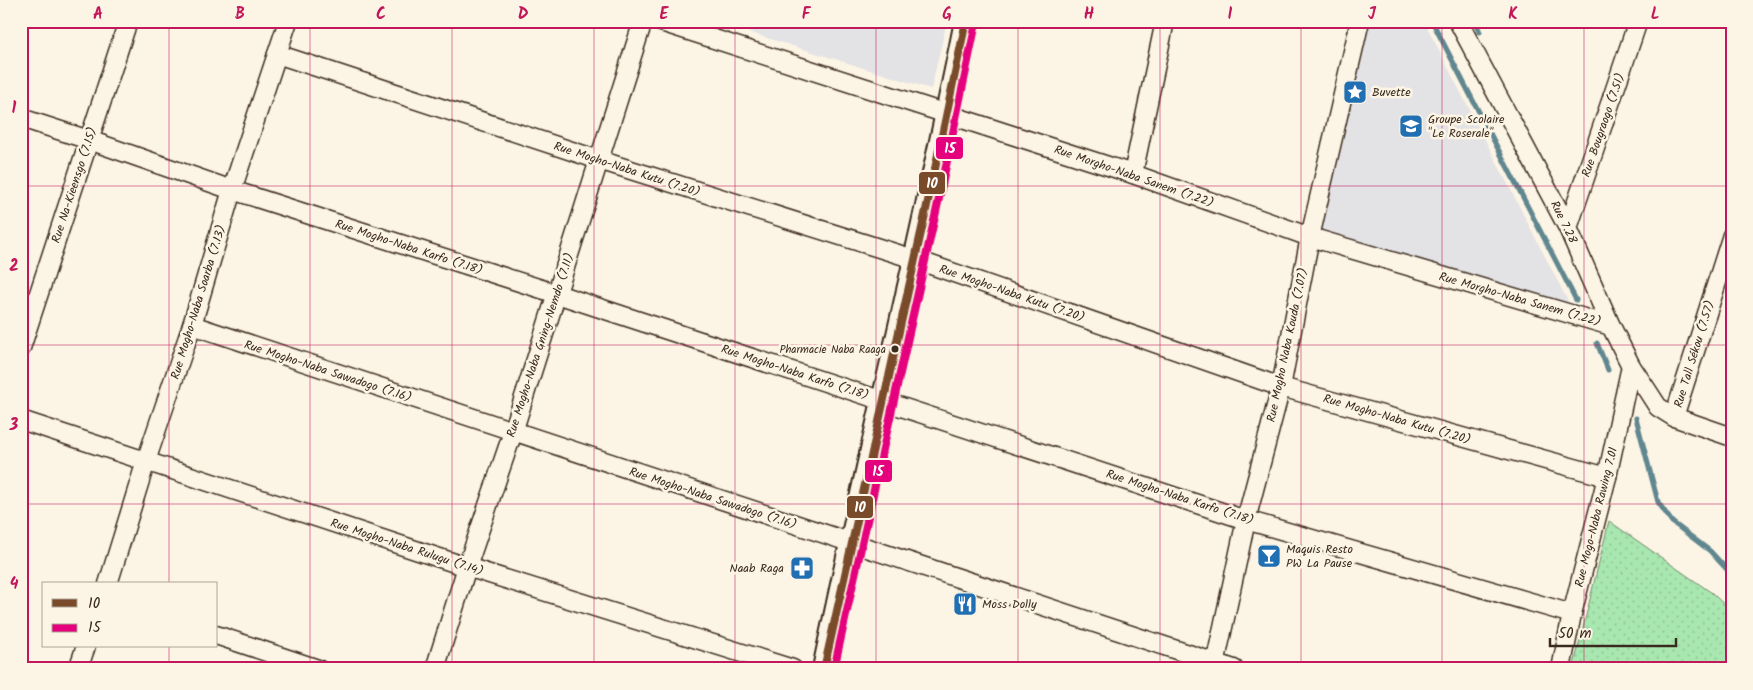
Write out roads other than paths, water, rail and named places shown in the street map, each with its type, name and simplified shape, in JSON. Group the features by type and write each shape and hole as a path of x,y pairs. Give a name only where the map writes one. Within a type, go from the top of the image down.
{"street":[{"name":"Rue Na-Kieensgo (7.15)","path":"21,348 128,21"},
{"name":"Rue Mogho-Naba Soarba (7.13)","path":"109,582 146,461 192,326 232,190 288,21"},
{"name":"Rue Mogho-Naba Gning-Nemdo (7.11)","path":"435,669 513,432 643,21"},
{"name":"Rue Morgho-Naba Sanem (7.22)","path":"658,21 1133,174 1310,237 1611,326"},
{"path":"824,669 882,400 948,115 966,21"},
{"path":"1133,174 1165,21"},
{"name":"Rue Mogho Naba Kouda (7.07)","path":"1214,666 1246,520 1281,386 1310,237 1360,21"},
{"name":"Rue 7.28","path":"1458,21 1568,228 1611,326 1632,366 1658,407 1674,417 1732,437"},
{"path":"1468,38 1473,21"},
{"name":"Rue Bougraogo (7.51)","path":"1568,228 1638,21"},
{"name":"Rue Mogho-Naba Kutu (7.20)","path":"277,54 599,160 914,259 1281,386 1607,477"},
{"name":"Rue Mogho-Naba Karfo (7.18)","path":"21,118 232,190 557,294 1246,520 1572,614"},
{"name":"Rue Tall Sékou (7.57)","path":"1674,417 1726,271 1732,235"},
{"name":"Rue Mogho-Naba Sawadogo (7.16)","path":"192,326 850,543 1214,666 1234,669"},
{"name":"Rue Mogo-Naba Rawing 7.01","path":"1561,669 1572,614 1607,477 1632,366"},
{"name":"Rue Mogho-Naba Rulugu (7.14)","path":"21,420 467,567 793,669"},
{"path":"218,636 318,669"},
{"path":"78,669 85,648"}],"waterway":[{"path":"1432,21 1576,300"},
{"path":"1475,21 1480,32"},
{"path":"1597,343 1608,370"},
{"path":"1636,418 1658,502 1672,522 1710,551 1732,575"}],"place":[{"name":"Buvette","path":"1355,92"},
{"name":"Groupe Scolaire \"Le Roserale\"","path":"1411,126"},
{"name":"Pharmacie Naba Raaga","path":"895,349"},
{"name":"Maquis Resto PW La Pause","path":"1269,556"},
{"name":"Naab Raga","path":"802,568"},
{"name":"Moss Dolly","path":"965,604"}]}
